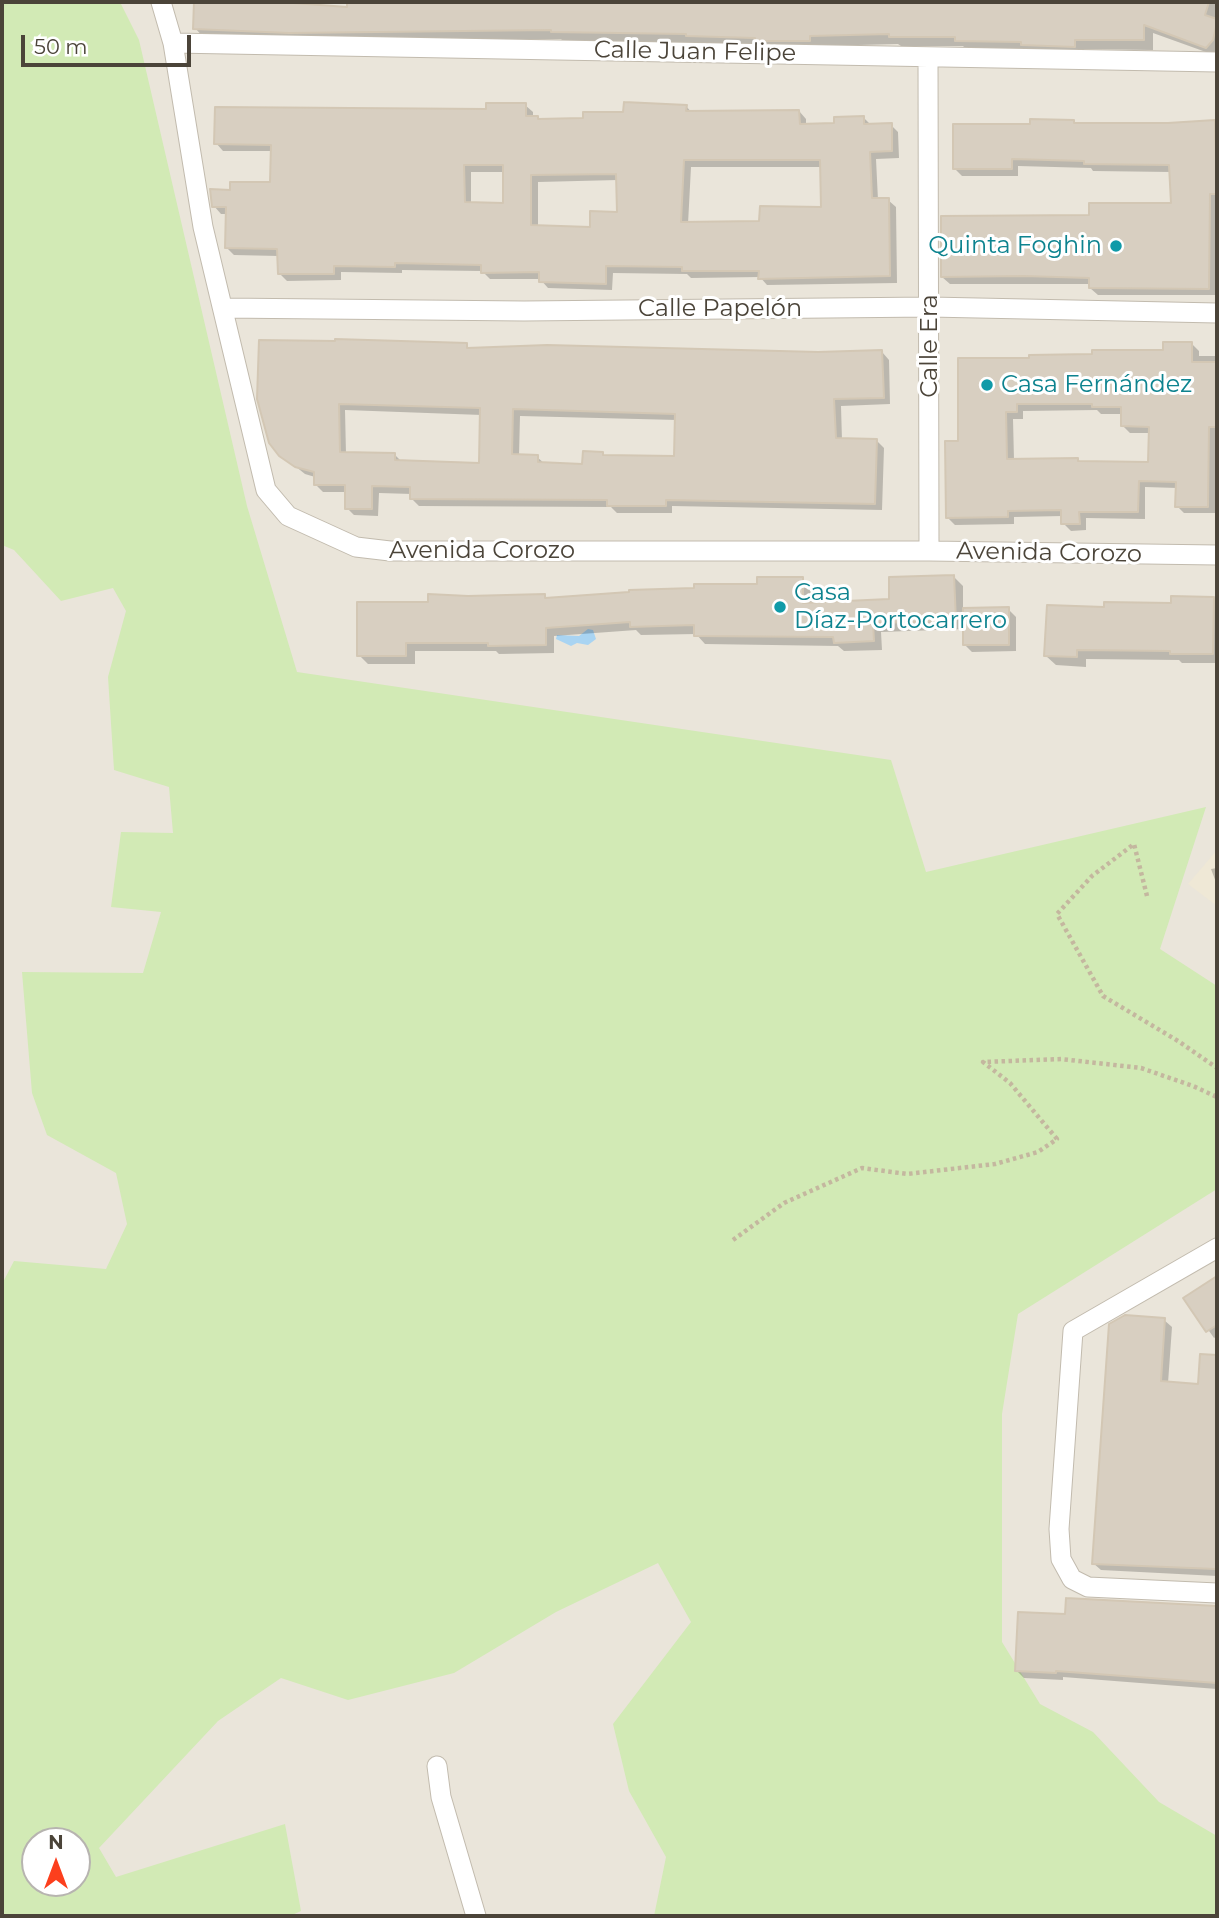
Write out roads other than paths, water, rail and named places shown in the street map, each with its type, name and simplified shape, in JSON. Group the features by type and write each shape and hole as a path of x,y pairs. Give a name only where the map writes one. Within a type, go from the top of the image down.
{"street":[{"name":"Avenida Corozo","path":"161,2 173,43 203,227 266,490 288,516 356,547 390,551 929,551 1217,555"},
{"name":"Calle Juan Felipe","path":"173,43 1217,62"},
{"name":"Calle Era","path":"928,57 929,551"},
{"name":"Calle Papelón","path":"223,308 524,311 930,307 1217,313"},
{"path":"1217,1248 1073,1331 1059,1529 1061,1559 1072,1579 1088,1587 1217,1593"},
{"path":"437,1766 441,1797 476,1916"}],"water":[{"path":"588,629 593,630 596,639 588,645 577,643 571,646 556,639 557,635 579,636"}],"place":[{"name":"Quinta Foghin","path":"1116,246"},
{"name":"Casa Fernández","path":"987,385"},
{"name":"Casa Díaz-Portocarrero","path":"780,607"}]}
